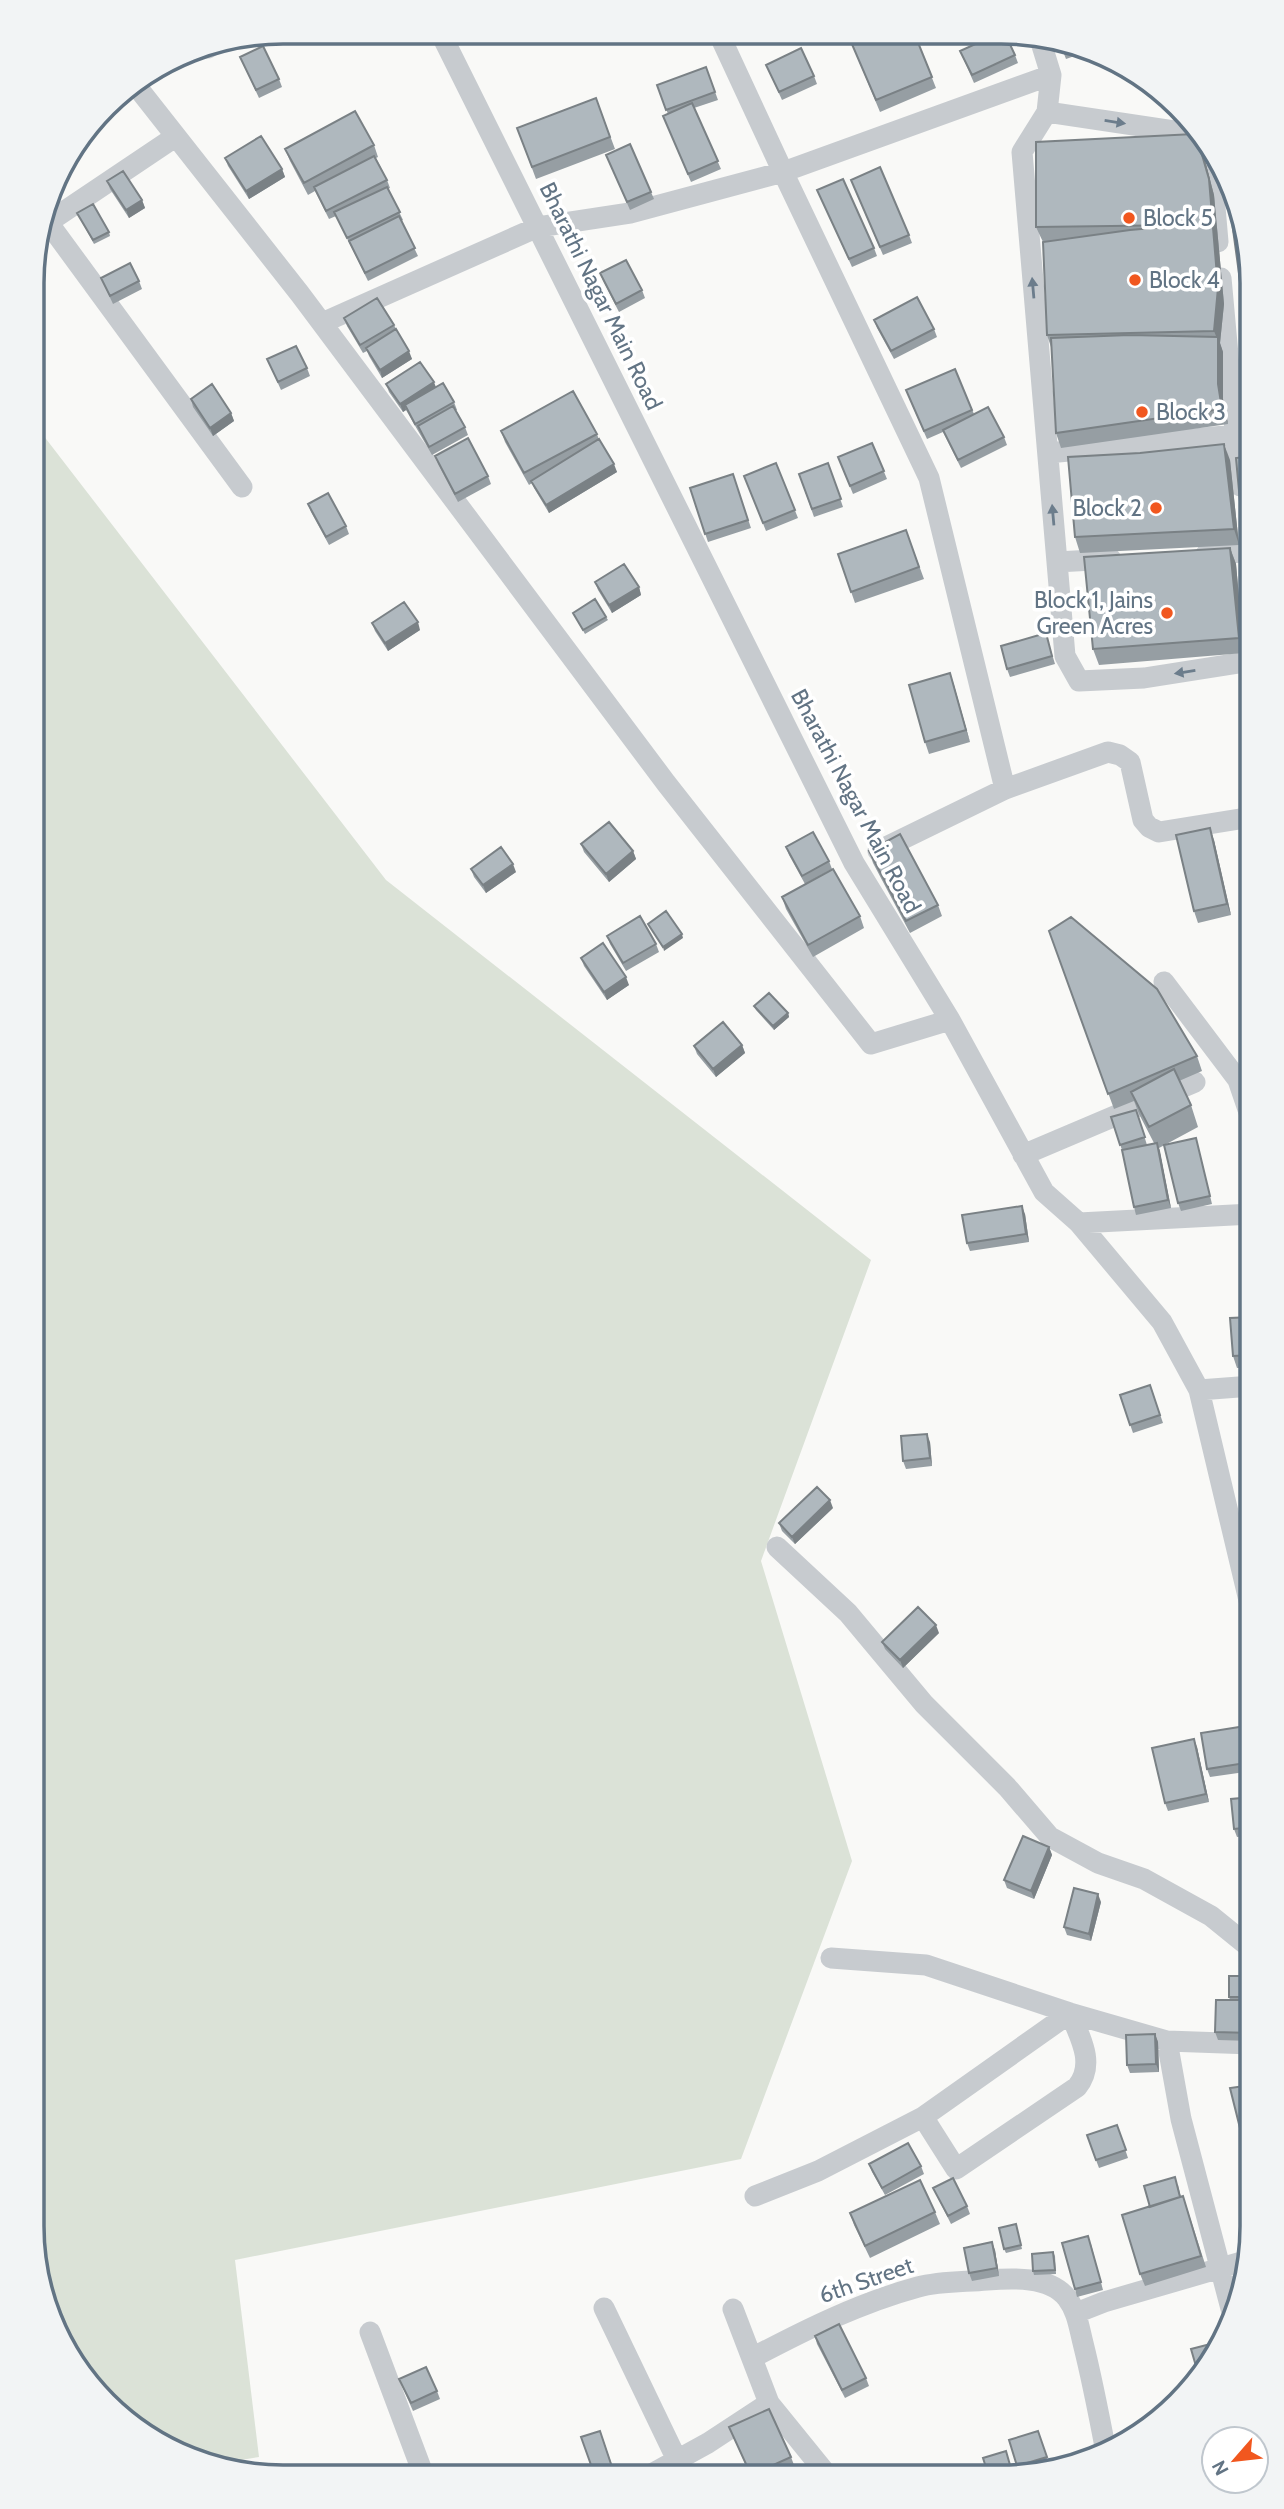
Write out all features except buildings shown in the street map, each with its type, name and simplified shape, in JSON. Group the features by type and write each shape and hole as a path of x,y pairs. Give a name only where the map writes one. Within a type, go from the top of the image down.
{"street":[{"name":"Bharathi Nagar Main Road","path":"446,44 854,863 950,1020 1044,1192 1079,1223 1161,1322 1199,1390 1240,1563"},
{"path":"724,44 929,478 1005,789"},
{"path":"1042,47 1051,75 1047,112 1022,152 1030,251 1048,354 1048,453 1065,656 1079,681 1144,678 1240,663"},
{"path":"322,323 538,227 630,213 783,172 1051,75"},
{"path":"140,91 322,323 666,783 871,1044 950,1020"},
{"path":"1047,112 1187,133"},
{"path":"53,216 175,137"},
{"path":"1211,169 1211,241 1227,346 1240,489"},
{"path":"50,230 242,488"},
{"path":"1030,251 1056,250"},
{"path":"1206,347 1227,346"},
{"path":"1048,453 1235,435"},
{"path":"1181,555 1240,552"},
{"path":"1057,562 1130,558"},
{"path":"854,863 1005,789 1108,752 1121,755 1130,762 1143,820 1149,827 1159,832 1240,819"},
{"path":"1164,982 1240,1086"},
{"path":"1023,1155 1195,1082"},
{"path":"1079,1223 1240,1215"},
{"path":"1199,1390 1240,1388"},
{"path":"777,1547 848,1613 924,1704 1007,1787 1050,1837 1098,1863 1144,1879 1211,1916 1240,1940"},
{"path":"831,1958 926,1965 1070,2013 1167,2041 1240,2044"},
{"path":"923,2117 956,2169 1077,2087 1083,2079 1087,2054 1070,2013"},
{"path":"755,2196 818,2171 923,2117 1070,2013"},
{"path":"1167,2041 1181,2119 1229,2299"},
{"path":"1104,2442 1093,2379 1076,2313 1104,2302 1237,2263"},
{"name":"6th Street","path":"752,2358 825,2321 921,2286 1007,2278 1031,2281 1056,2287 1076,2313"},
{"path":"604,2308 677,2460"},
{"path":"733,2309 769,2403 819,2465"},
{"path":"370,2332 420,2465"},
{"path":"668,2465 769,2403"}],"shaded area":[{"path":"44,436 386,880 871,1260 761,1561 852,1861 741,2159 235,2260 259,2457 239,2460 191,2447 137,2416 114,2395 93,2372 62,2318 48,2273 44,2242"}],"place":[{"name":"Block 5","path":"1129,218"},
{"name":"Block 4","path":"1135,280"},
{"name":"Block 3","path":"1142,412"},
{"name":"Block 2","path":"1156,508"},
{"name":"Block 1, Jains Green Acres","path":"1167,613"}]}
